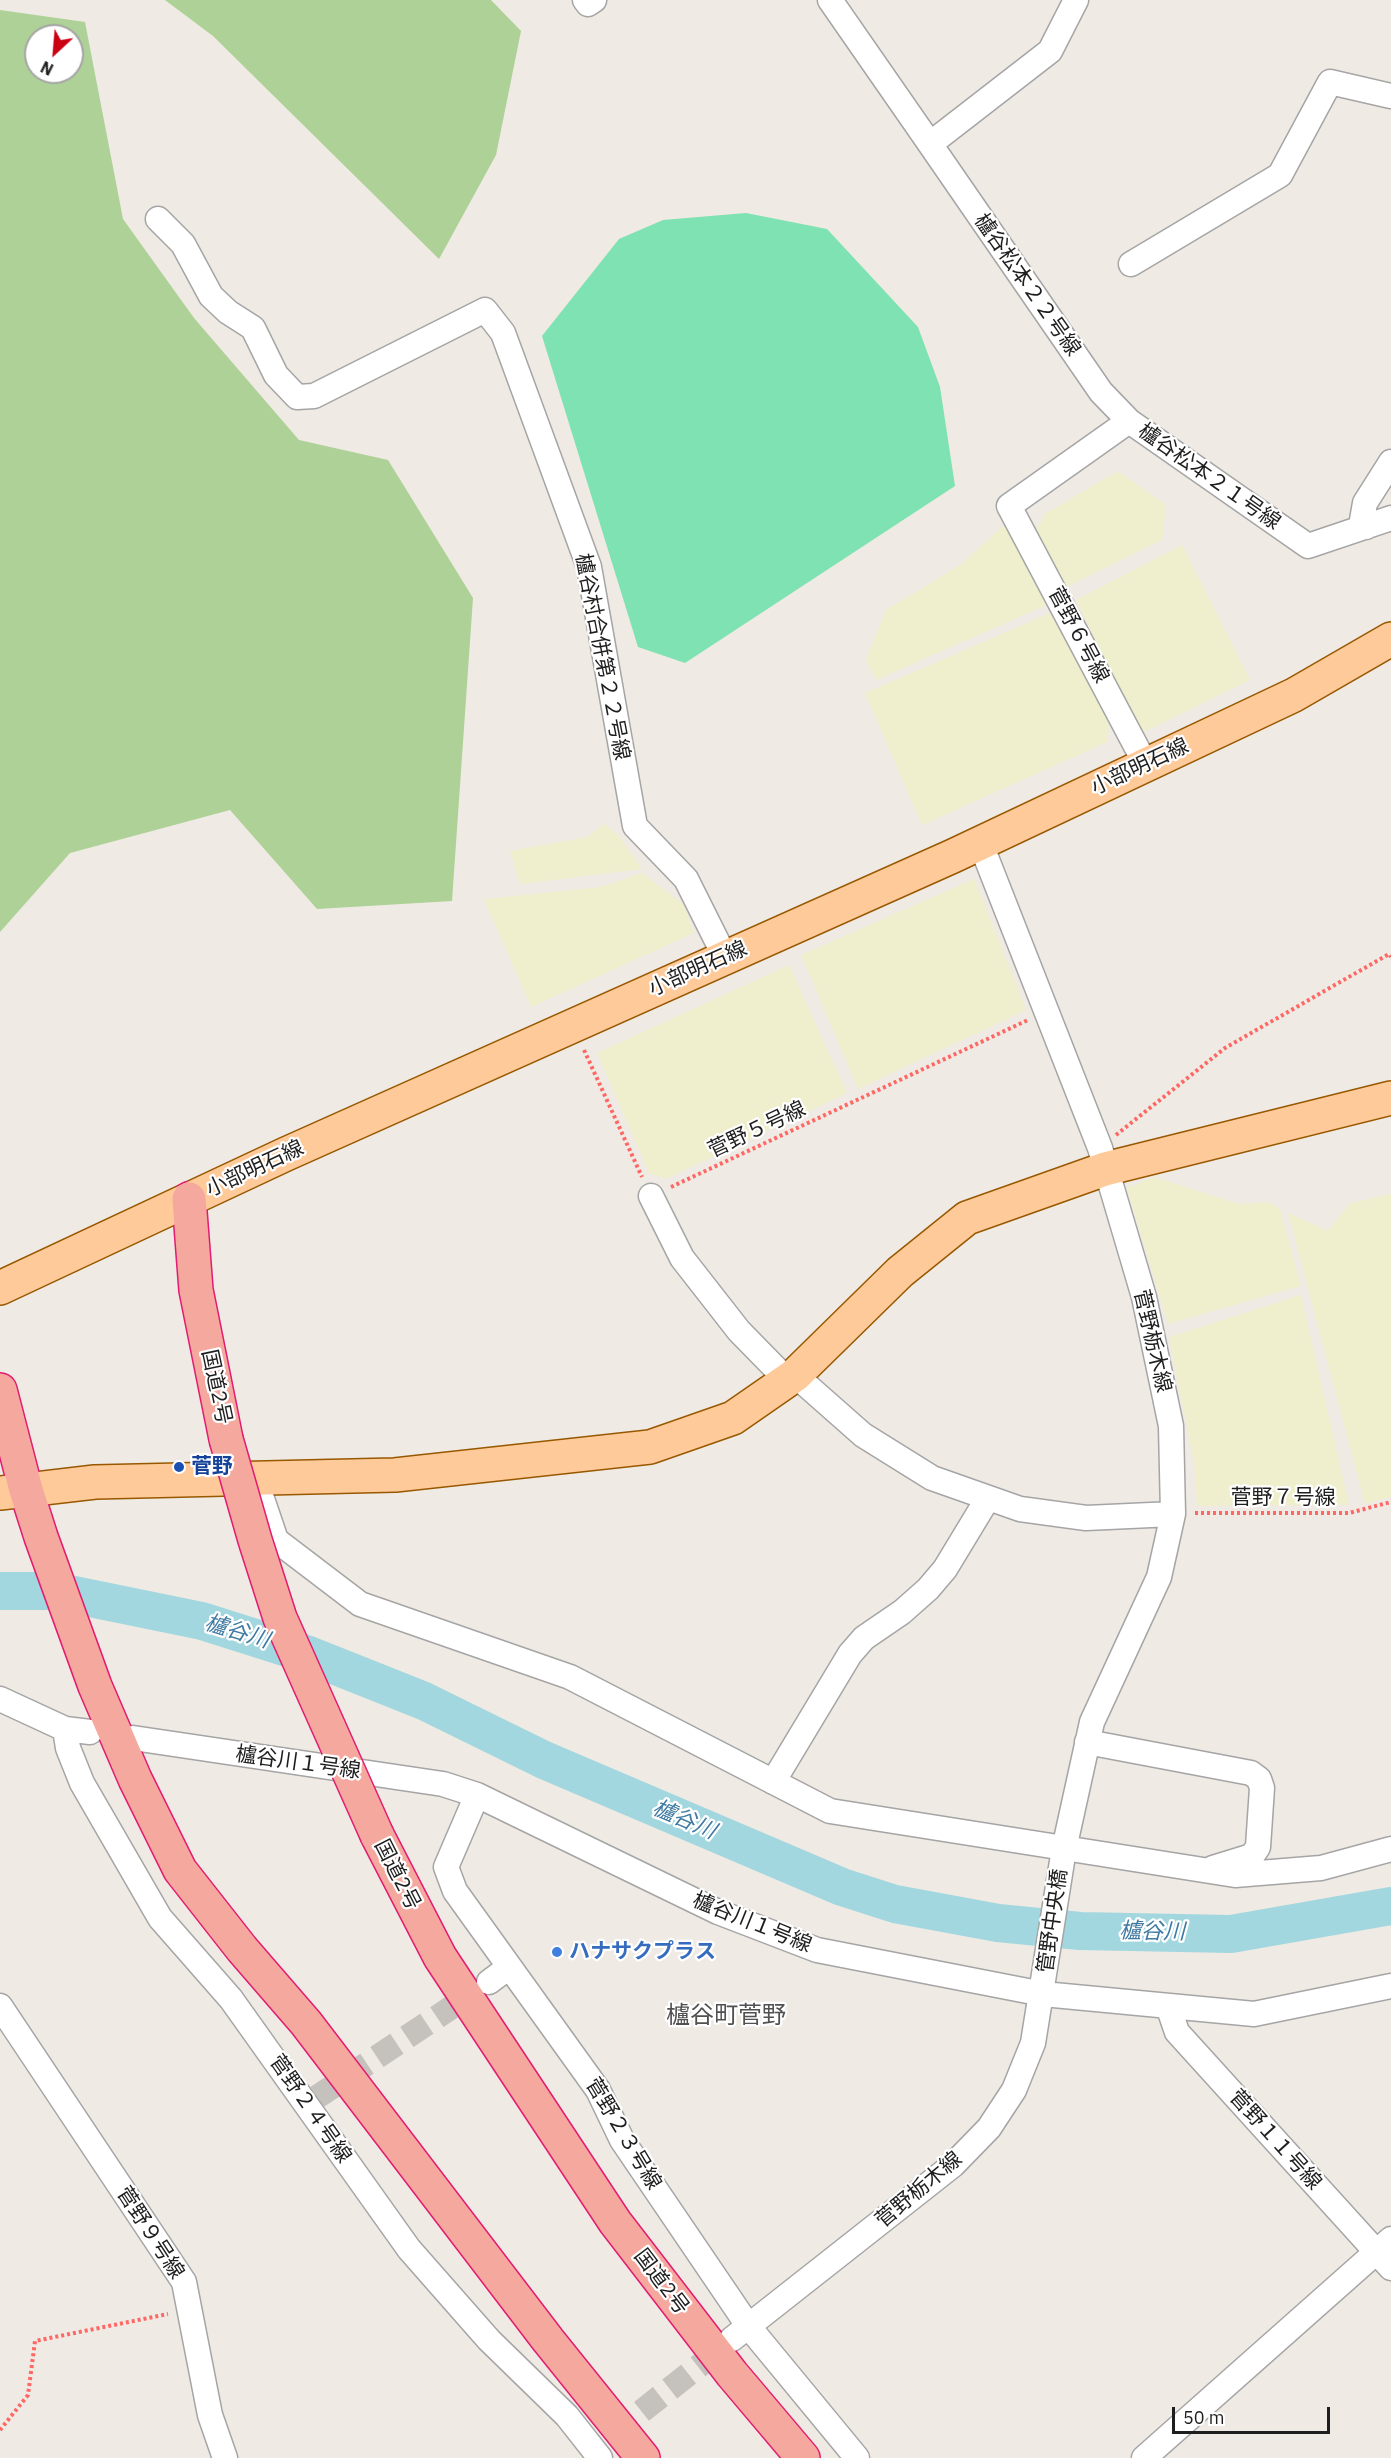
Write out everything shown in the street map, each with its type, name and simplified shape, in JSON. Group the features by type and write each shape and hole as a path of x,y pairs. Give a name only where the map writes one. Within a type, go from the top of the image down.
{"highway":[{"name":"国道2号","path":"189,1199 196,1290 226,1439 255,1540 280,1618 377,1835 440,1957 615,2222 732,2374 803,2458"},
{"path":"0,1390 13,1492 41,1538 95,1686 135,1779 180,1870 242,1949 306,2023 548,2340 643,2458"}],"main road":[{"name":"小部明石線","path":"0,1288 189,1199 1146,765 1293,695 1391,639"},
{"path":"13,1492 95,1482 395,1475 650,1447 733,1418 791,1378 900,1272 967,1218 1102,1158 1391,1098"}],"street":[{"path":"585,0 588,4 594,0"},
{"name":"櫨谷松本２２号線","path":"830,0 1101,392 1129,421"},
{"path":"930,144 1050,51 1076,0"},
{"path":"1131,264 1281,175 1330,81 1391,96"},
{"name":"櫨谷村合併第２２号線","path":"158,219 183,244 211,296 228,312 253,328 276,375 297,396 314,396 485,310 503,333 589,567 634,826 687,879 725,957"},
{"name":"櫨谷松本２１号線","path":"1010,506 1129,421 1308,546 1391,518"},
{"path":"1366,527 1362,520 1365,503 1391,462"},
{"name":"菅野６号線","path":"1010,506 1146,765"},
{"name":"菅野栃木線","path":"980,842 1102,1158 1144,1297 1171,1426 1173,1514 1159,1577 1100,1703 1087,1742 1064,1849"},
{"path":"651,1196 682,1258 739,1331 791,1378 863,1435 932,1478 1020,1509 1086,1518 1173,1514"},
{"path":"255,1478 276,1540 360,1604 570,1677 830,1811 1235,1875 1321,1868 1391,1849"},
{"path":"773,1782 850,1654 864,1638 902,1612 928,1589 945,1569 988,1498"},
{"path":"0,1699 65,1730 90,1732"},
{"name":"菅野２４号線","path":"65,1730 68,1748 82,1783 160,1918 231,1999 311,2100 409,2249 489,2340 567,2416 589,2457"},
{"name":"櫨谷川１号線","path":"133,1738 443,1784 477,1795 718,1912 817,1950 1043,1994 1254,2014 1391,1986"},
{"path":"1087,1742 1251,1773 1259,1779 1262,1788 1258,1847 1251,1856 1204,1871"},
{"name":"菅野２３号線","path":"477,1795 446,1867 455,1891 598,2090 622,2140 741,2333 857,2458"},
{"name":"管野中央橋","path":"1043,1994 1064,1849"},
{"path":"489,1982 509,1967"},
{"name":"菅野栃木線","path":"741,2333 953,2165 989,2128 1014,2090 1033,2043 1043,1994"},
{"name":"菅野９号線","path":"0,2006 184,2282 189,2309"},
{"name":"菅野１１号線","path":"1168,2006 1177,2032 1386,2253"},
{"path":"1144,2458 1386,2253"},
{"path":"189,2309 210,2415 225,2458"}],"path":[{"path":"1102,1158 1225,1048 1390,955"},
{"name":"菅野５号線","path":"651,1196 1047,1011"},
{"path":"572,1025 651,1196"},
{"name":"菅野７号線","path":"1173,1514 1349,1513 1391,1502"},
{"name":"菅野９号線","path":"0,2430 28,2395 35,2341 189,2309"}],"green space":[{"path":"165,0 491,0 521,31 496,155 439,259 213,36"},
{"path":"0,10 85,22 123,219 194,318 299,440 388,460 473,598 452,901 317,909 230,810 70,853 0,932"},
{"path":"746,213 827,229 918,327 940,387 955,486 685,663 638,647 542,336 619,239 663,220"},
{"path":"1118,471 1166,505 1162,540 1062,589 1033,535 1046,513"},
{"path":"1004,525 1049,604 876,680 866,660 886,610 963,563"},
{"path":"1182,545 1250,680 1140,734 1076,600"},
{"path":"1050,613 1110,716 1107,742 922,825 865,693"},
{"path":"604,824 619,836 642,869 520,884 510,851 587,837"},
{"path":"642,873 684,905 694,933 531,1007 484,899 601,887"},
{"path":"974,879 1026,1010 858,1089 801,955"},
{"path":"789,965 847,1093 666,1179 649,1173 597,1053"},
{"path":"1154,1177 1239,1204 1268,1202 1280,1209 1301,1286 1168,1324 1127,1188"},
{"path":"1391,1194 1391,1497 1365,1504 1288,1213 1328,1231 1350,1203"},
{"path":"1301,1295 1349,1505 1197,1506 1194,1462 1169,1337"}],"waterway":[{"name":"櫨谷川","path":"0,1591 55,1591 202,1621 306,1654 424,1701 544,1760 842,1887 895,1904 998,1923 1080,1931 1231,1934 1391,1906"}],"tunnel":[{"path":"317,2097 479,1989"},
{"path":"585,2456 728,2343"}],"place":[{"name":"菅野","path":"179,1467"},
{"name":"ハナサクプラス","path":"557,1952"}],"district":[{"name":"櫨谷町菅野","path":"726,2016"}]}
